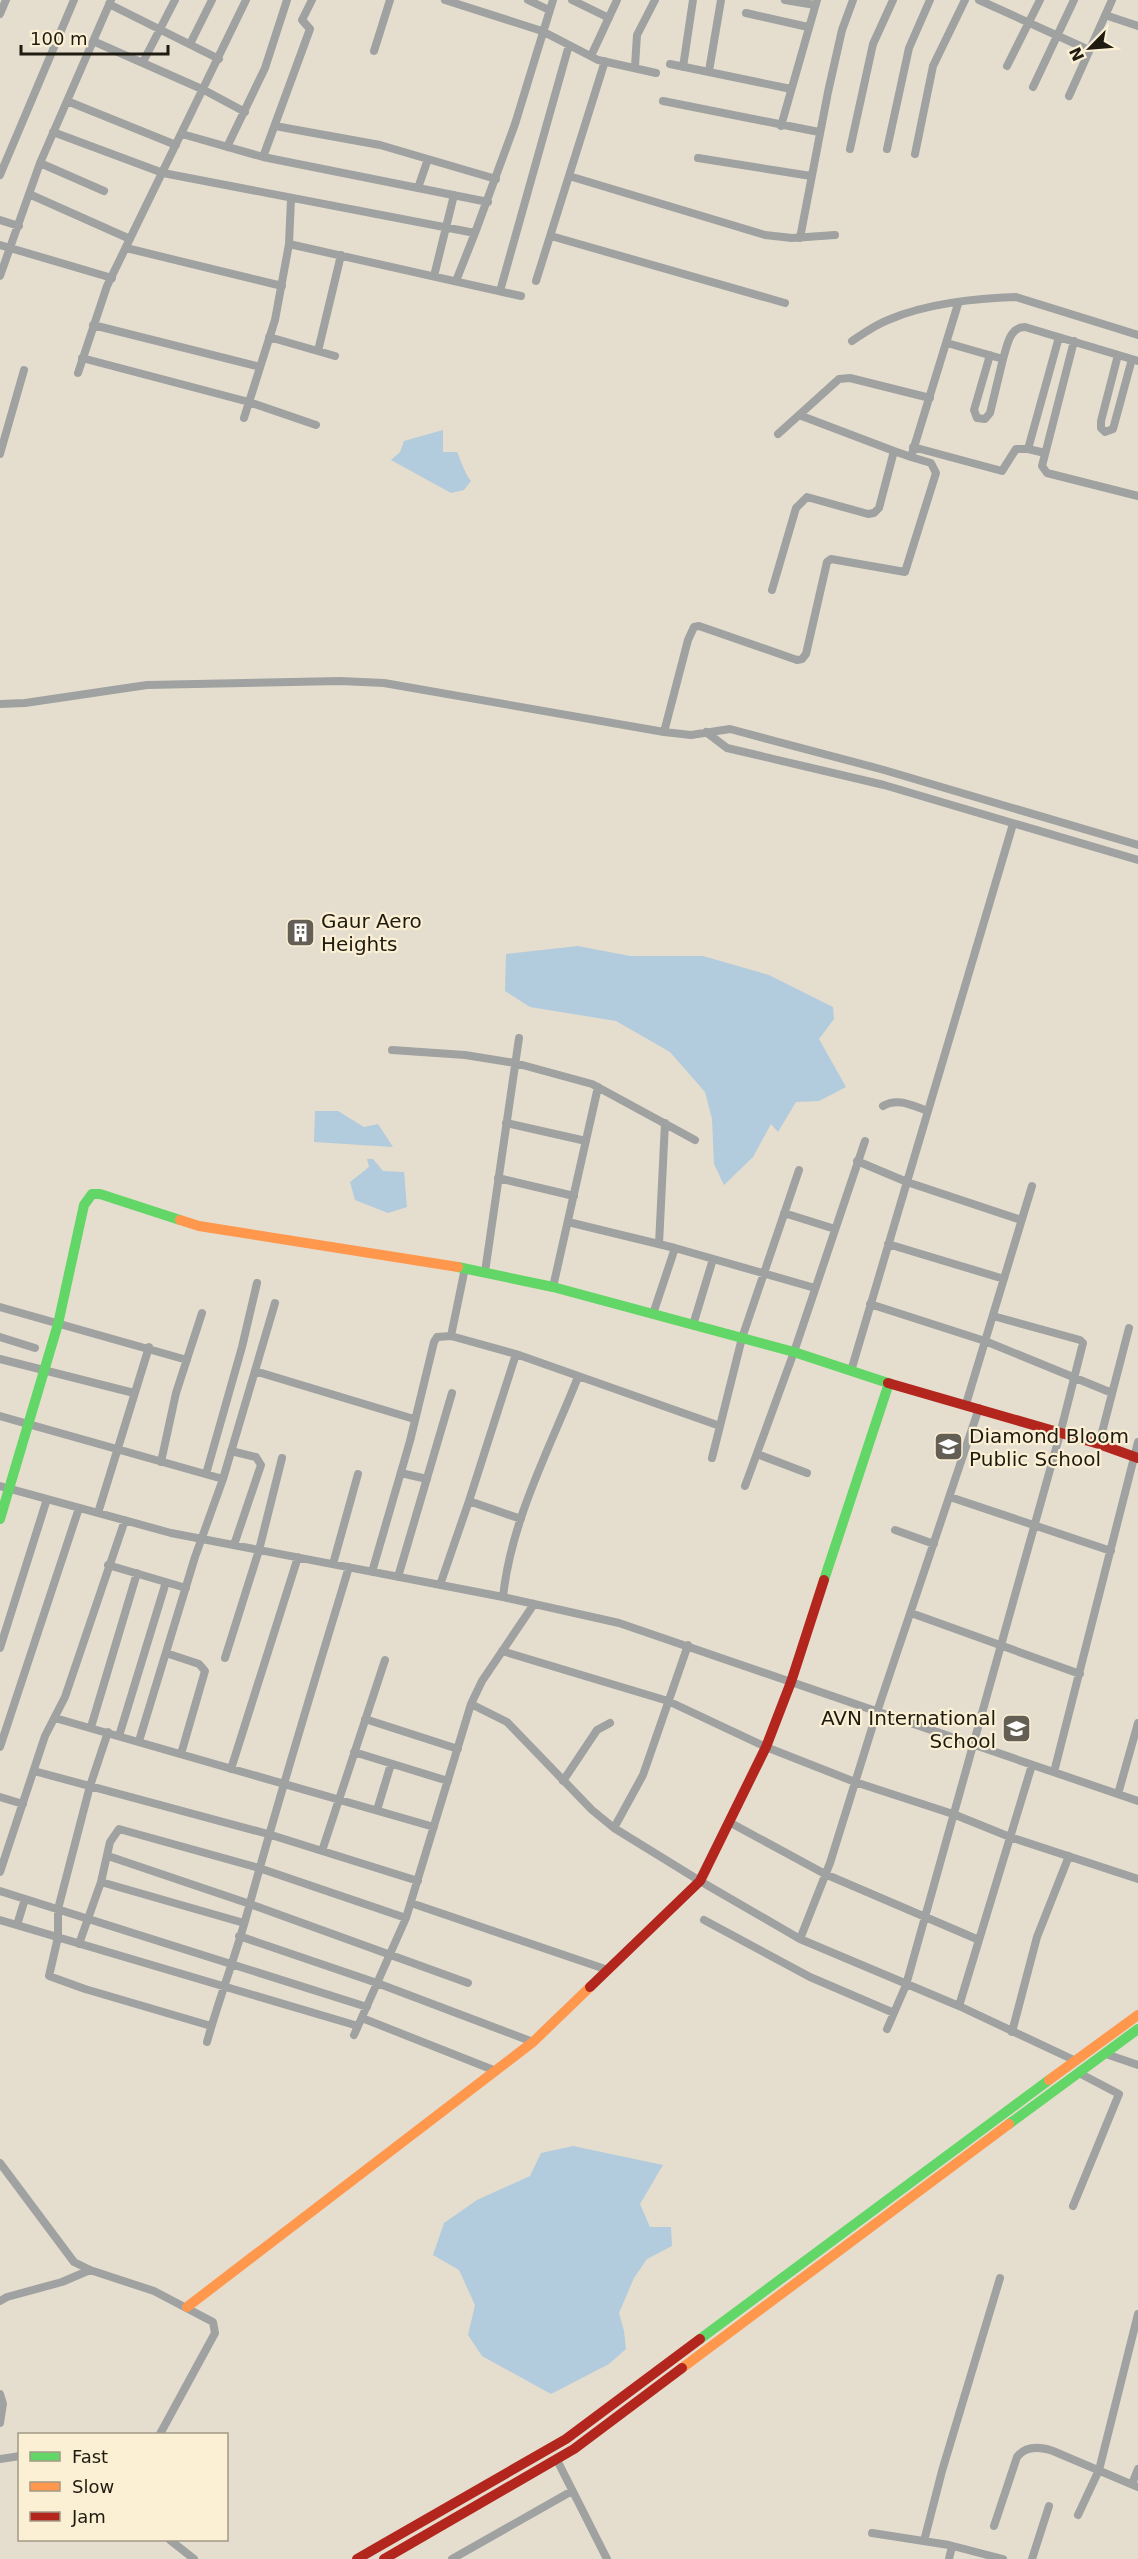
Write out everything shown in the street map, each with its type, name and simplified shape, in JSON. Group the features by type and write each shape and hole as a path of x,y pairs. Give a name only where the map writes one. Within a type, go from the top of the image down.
{"street":[{"path":"0,14 6,0"},
{"path":"0,176 74,0"},
{"path":"143,62 175,0"},
{"path":"190,44 212,0"},
{"path":"78,373 93,325 130,238 246,0"},
{"path":"227,147 265,68 286,0"},
{"path":"263,157 310,29 302,20 312,0"},
{"path":"374,51 390,0"},
{"path":"445,0 542,31 605,61 635,66 656,73"},
{"path":"528,0 549,10"},
{"path":"456,281 516,124 553,0"},
{"path":"572,0 609,18"},
{"path":"591,56 617,0"},
{"path":"635,66 637,35 655,0"},
{"path":"683,67 693,0"},
{"path":"709,71 721,0"},
{"path":"781,126 816,2 787,0"},
{"path":"800,238 819,132 842,30 853,0"},
{"path":"850,149 873,44 893,0"},
{"path":"887,149 909,48 930,0"},
{"path":"915,154 933,66 965,0"},
{"path":"979,0 1001,4 1030,23 1089,50"},
{"path":"1007,66 1040,0"},
{"path":"1033,87 1074,0"},
{"path":"1069,96 1112,0"},
{"path":"0,276 40,163 110,2 219,59"},
{"path":"746,13 808,27"},
{"path":"1105,15 1138,26"},
{"path":"93,41 204,90 245,112"},
{"path":"500,291 569,45"},
{"path":"536,281 605,61"},
{"path":"670,64 791,89"},
{"path":"66,101 176,145"},
{"path":"663,101 819,132"},
{"path":"275,126 364,141 496,179"},
{"path":"53,132 162,173 475,233"},
{"path":"182,134 263,157 488,202"},
{"path":"698,158 811,176"},
{"path":"418,188 428,159"},
{"path":"40,163 104,191"},
{"path":"570,176 765,235 800,238 835,235"},
{"path":"29,194 130,238"},
{"path":"434,276 454,195"},
{"path":"244,418 270,337 282,286 289,244 291,199"},
{"path":"0,220 19,226"},
{"path":"551,236 785,303"},
{"path":"289,244 521,296"},
{"path":"0,245 112,278"},
{"path":"126,248 282,286"},
{"path":"318,351 341,255"},
{"path":"852,341 888,319 938,306 1016,297 1138,336"},
{"path":"911,457 958,303"},
{"path":"93,325 260,368"},
{"path":"990,355 974,410 977,418 985,419 990,413 1003,359 1013,331 1018,327 1025,327 1135,360 1113,429 1105,432 1101,428 1101,421 1118,355"},
{"path":"270,337 335,356"},
{"path":"1028,449 1059,337"},
{"path":"1074,341 1042,466 1047,473 1138,496"},
{"path":"947,343 1003,359"},
{"path":"82,358 249,402 316,425"},
{"path":"0,454 24,370"},
{"path":"778,434 839,379 850,378 930,398"},
{"path":"664,732 693,627 699,626 797,660 802,659 806,654 827,562 836,559 905,572 936,473 931,463 799,416"},
{"path":"913,447 1002,471 1016,449 1045,453"},
{"path":"772,590 796,508 802,501 807,497 868,514 874,513 879,508 894,451"},
{"path":"0,704 26,703 147,684 340,681 384,683 664,732 691,735 730,729 884,770 1138,845"},
{"path":"706,732 727,748 885,785 1138,860"},
{"path":"850,1371 1013,824"},
{"path":"1065,839 1070,825"},
{"path":"485,1272 519,1038"},
{"path":"392,1050 465,1055 515,1063 598,1087 695,1140"},
{"path":"553,1287 598,1087"},
{"path":"883,1106 890,1102 899,1102 928,1111"},
{"path":"506,1123 586,1141"},
{"path":"658,1244 665,1123"},
{"path":"745,1486 794,1352 865,1141"},
{"path":"857,1161 907,1182 1022,1220"},
{"path":"712,1458 742,1338 799,1170"},
{"path":"498,1178 574,1196"},
{"path":"966,1404 1032,1186"},
{"path":"0,1519 5,1487 29,1425 58,1324 84,1205 92,1194 100,1194 200,1226 465,1268 553,1287 794,1352 889,1383 966,1404 1137,1457"},
{"path":"784,1213 835,1229"},
{"path":"568,1222 675,1248 815,1288"},
{"path":"888,1244 1004,1279"},
{"path":"653,1314 675,1248"},
{"path":"693,1325 713,1259"},
{"path":"451,1336 465,1268"},
{"path":"206,1474 242,1347 257,1283"},
{"path":"139,1741 186,1588 223,1479 275,1303"},
{"path":"870,1304 985,1341 1112,1393"},
{"path":"0,1307 149,1347 187,1360"},
{"path":"161,1462 176,1393 202,1313"},
{"path":"887,2029 906,1985 1060,1434 1083,1343 1080,1340 993,1316"},
{"path":"1099,1444 1128,1328"},
{"path":"372,1572 437,1337 451,1336 516,1354 720,1426"},
{"path":"0,1337 34,1348"},
{"path":"98,1513 149,1347"},
{"path":"440,1585 470,1501 516,1354"},
{"path":"0,1359 134,1393"},
{"path":"255,1371 414,1419"},
{"path":"503,1597 505,1573 521,1519 578,1377"},
{"path":"187,2307 533,2042 700,1881 766,1747 790,1682 889,1383"},
{"path":"398,1577 452,1393"},
{"path":"801,1939 825,1874 979,1408"},
{"path":"0,1416 223,1479"},
{"path":"1054,1772 1137,1457 1138,1442"},
{"path":"231,1450 256,1457 260,1459 261,1465 234,1545"},
{"path":"757,1454 807,1473"},
{"path":"225,1658 259,1550 282,1458"},
{"path":"400,1473 427,1479"},
{"path":"333,1564 358,1474"},
{"path":"5,1487 171,1533 583,1613 688,1645 1138,1801"},
{"path":"950,1497 1034,1527 1112,1551"},
{"path":"0,1648 47,1499"},
{"path":"470,1501 521,1519"},
{"path":"0,1747 79,1508"},
{"path":"0,1872 45,1736 65,1697 125,1520"},
{"path":"895,1530 934,1544"},
{"path":"231,1769 298,1557"},
{"path":"108,1565 186,1588"},
{"path":"207,2042 349,1567"},
{"path":"91,1727 137,1574"},
{"path":"120,1736 166,1582"},
{"path":"358,2026 406,1918 471,1704 482,1681 534,1604"},
{"path":"911,1613 1080,1674"},
{"path":"614,1828 643,1775 688,1645"},
{"path":"502,1652 668,1701 766,1747 855,1782 1138,1879"},
{"path":"166,1653 199,1664 205,1671 181,1754"},
{"path":"322,1851 385,1660"},
{"path":"471,1704 507,1722 592,1810 614,1828 700,1881 801,1939 959,2006 1081,2064 1119,2094 1072,2206"},
{"path":"55,1718 434,1827"},
{"path":"365,1719 458,1749"},
{"path":"563,1781 597,1730 610,1723"},
{"path":"1118,1794 1138,1723"},
{"path":"108,1732 90,1786 58,1909 58,1937 49,1976 85,1989 211,2026"},
{"path":"354,1752 448,1781"},
{"path":"376,1810 391,1764"},
{"path":"959,2006 1032,1765"},
{"path":"34,1771 268,1833 418,1881"},
{"path":"0,1797 23,1804"},
{"path":"729,1822 825,1874 979,1940"},
{"path":"79,1944 101,1882 110,1842 119,1829 259,1868 406,1918"},
{"path":"1012,2032 1037,1937 1069,1856"},
{"path":"111,1857 250,1904 468,1983"},
{"path":"101,1882 244,1923"},
{"path":"0,1890 367,2007"},
{"path":"17,1925 25,1899"},
{"path":"411,1903 608,1970"},
{"path":"0,1920 358,2026 496,2071"},
{"path":"704,1920 810,1977 894,2013"},
{"path":"239,1936 377,1983 533,2042"},
{"path":"389,2558 557,2460 814,2269 1081,2064 1099,2044 1138,2015"},
{"path":"357,2559 566,2439 806,2259 1081,2064 1106,2054 1138,2029"},
{"path":"1099,2044 1106,2054 1138,2066"},
{"path":"0,2163 68,2255 80,2266 140,2286 187,2307 213,2322 215,2333 161,2433"},
{"path":"806,2259 814,2269"},
{"path":"0,2301 23,2292 62,2282 90,2270"},
{"path":"924,2541 942,2471 1000,2278"},
{"path":"1078,2515 1099,2470 1138,2314"},
{"path":"0,2394 3,2404 0,2423"},
{"path":"994,2526 1017,2457 1021,2451 1028,2448 1045,2448 1135,2486 1138,2469"},
{"path":"0,2459 18,2456"},
{"path":"557,2460 607,2559"},
{"path":"452,2559 572,2491"},
{"path":"1032,2559 1049,2506"},
{"path":"872,2533 952,2546 1003,2559"},
{"path":"171,2541 194,2559"},
{"path":"388,2542 389,2558"},
{"path":"949,2559 952,2546"},
{"path":"376,2548 389,2558"}],"water":[{"path":"443,430 443,452 457,452 471,481 464,490 451,493 391,460 400,452 404,441"},
{"path":"578,946 630,956 703,956 769,975 833,1007 834,1019 819,1039 846,1087 819,1101 796,1102 778,1132 771,1124 753,1157 724,1185 714,1164 712,1119 705,1092 670,1052 616,1021 530,1007 505,991 506,954"},
{"path":"315,1111 338,1111 364,1127 378,1124 393,1147 314,1142"},
{"path":"367,1159 373,1159 383,1171 404,1172 407,1207 388,1213 355,1200 350,1182 369,1167"},
{"path":"573,2146 663,2165 640,2204 650,2227 671,2227 672,2246 647,2259 634,2278 619,2313 626,2349 609,2364 551,2394 482,2356 468,2335 475,2305 459,2270 433,2255 444,2223 477,2200 530,2176 541,2153"}],"traffic: fast":[{"path":"0,1519 58,1324 84,1205 92,1194 100,1194 180,1220"},
{"path":"458,1267 553,1287 794,1352 888,1383"},
{"path":"824,1580 889,1383"},
{"path":"1009,2124 1138,2029"},
{"path":"700,2339 1049,2080"}],"traffic: slow":[{"path":"180,1220 199,1226 458,1267"},
{"path":"187,2307 533,2042 590,1987"},
{"path":"1049,2080 1138,2015"},
{"path":"682,2368 1009,2124"}],"traffic: jam":[{"path":"888,1383 1099,1444 1138,1458"},
{"path":"590,1987 700,1881 766,1747 791,1682 824,1580"},
{"path":"357,2559 566,2439 700,2339"},
{"path":"384,2559 574,2449 682,2368"}],"place":[{"name":"Gaur Aero Heights","path":"300,932"},
{"name":"Diamond Bloom Public School","path":"948,1447"},
{"name":"AVN International School","path":"1017,1729"}]}
